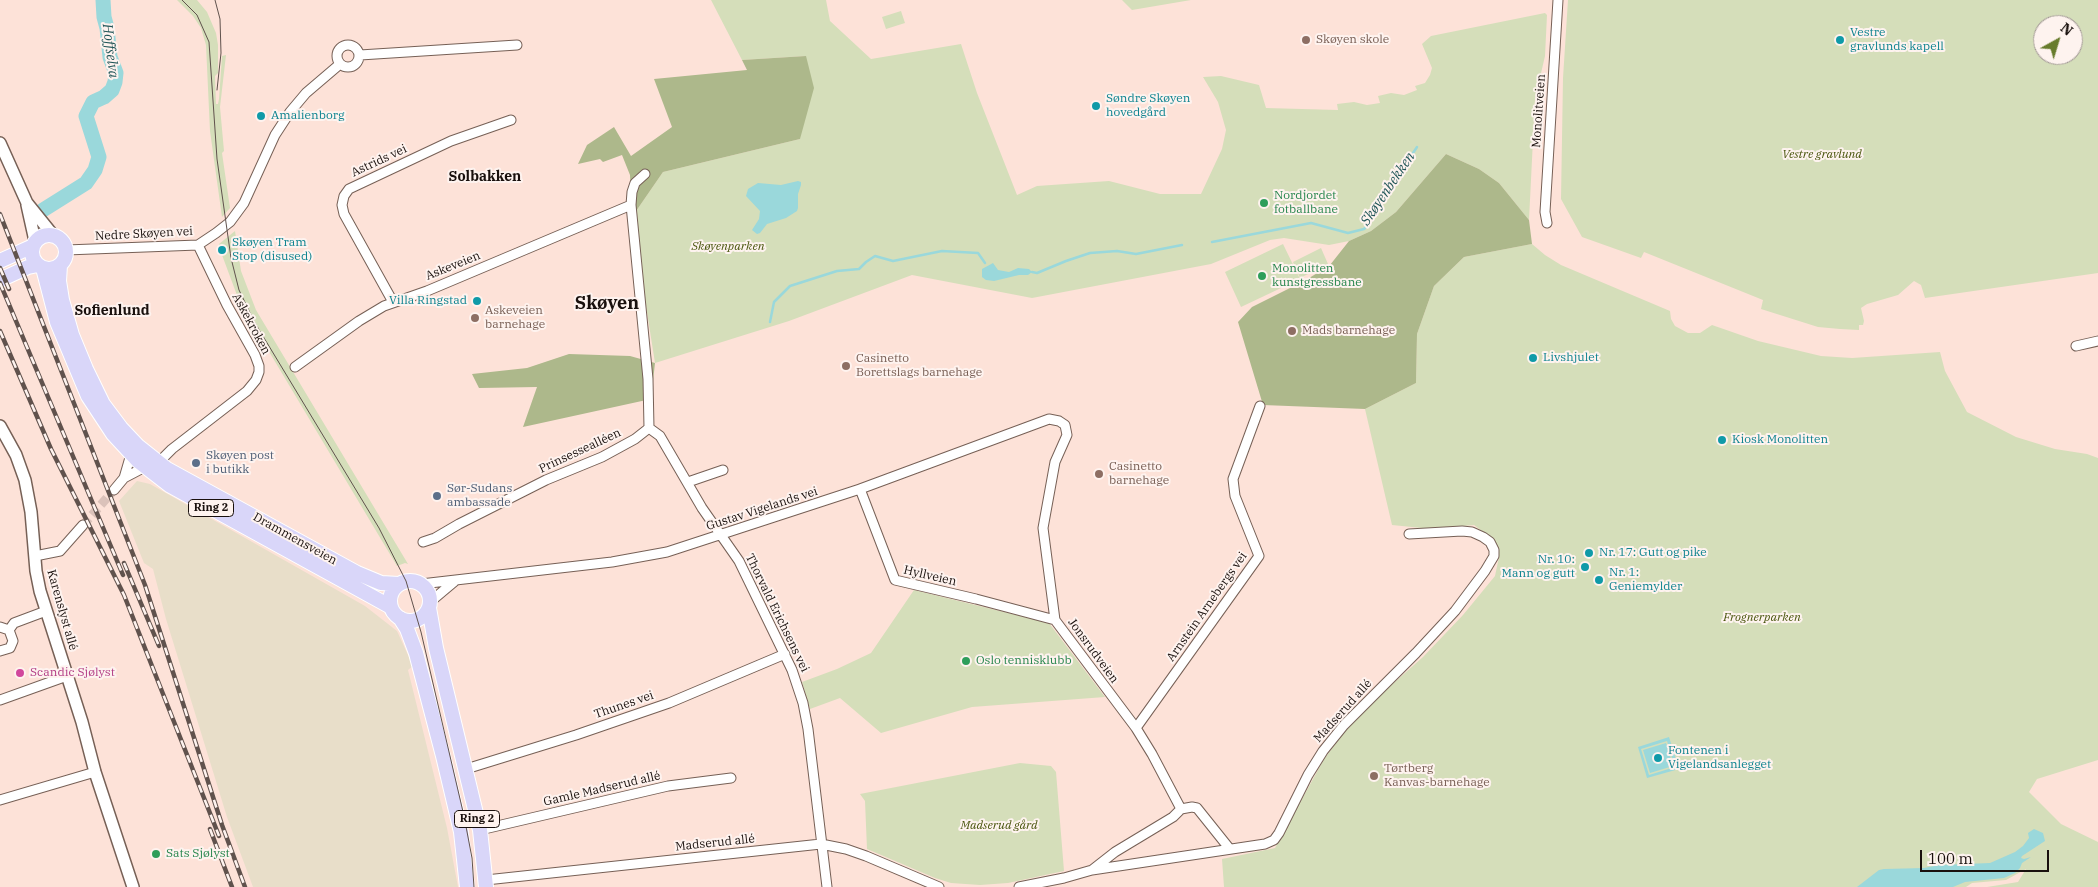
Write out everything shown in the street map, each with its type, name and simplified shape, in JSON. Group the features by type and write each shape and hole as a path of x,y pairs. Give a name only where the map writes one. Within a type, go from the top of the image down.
{"main road":[{"path":"0,261 34,243 42,235 52,234 63,242 66,250 65,259 60,266 52,269 28,267 0,280"},
{"path":"34,243 32,254 41,267"},
{"name":"Drammensveien","path":"60,266 59,286 66,319 95,388 121,428 170,485 396,613"},
{"name":"Drammensveien","path":"41,267 47,278 47,286 63,340 88,396 108,427 131,454 357,573 381,583 399,584"},
{"path":"19,272 31,274 47,286"},
{"path":"408,581 420,584 428,593 429,605 425,614 418,619 406,620 396,613 391,594 399,584 408,581"},
{"name":"Ring 2","path":"429,605 436,648 480,830 486,883"},
{"name":"Ring 2","path":"396,613 407,629 416,653 461,832 468,887"}],"street":[{"name":"Monolitveien","path":"1547,223 1545,212 1558,0"},
{"path":"347,45 354,47 360,55 354,66 347,68 340,64 336,56 343,46 347,45"},
{"path":"360,55 517,45"},
{"name":"Nedre Skøyen vei","path":"66,250 198,245 234,217 250,192 282,123 306,93 340,64"},
{"name":"Astrids vei","path":"393,302 344,214 342,205 344,196 349,190 451,141 511,120"},
{"path":"0,143 27,203 34,243"},
{"path":"645,174 635,183 631,206 648,379 649,428"},
{"path":"27,203 52,234"},
{"name":"Askeveien","path":"295,367 359,320 393,302 427,291 631,206"},
{"name":"Askekroken","path":"124,478 152,465 247,391 256,380 259,372 260,366 255,355 227,306 198,245"},
{"path":"2076,346 2098,341"},
{"name":"Arnstein Arnebergs vei","path":"1136,728 1259,556 1235,496 1233,479 1260,406"},
{"name":"Gustav Vigelands vei","path":"420,584 646,557 722,535 860,489 1049,420 1059,421 1065,425"},
{"name":"Jonsrudveien","path":"1065,425 1067,435 1055,462 1043,528 1055,620 1136,728 1169,783 1181,809"},
{"name":"Karenslyst allé","path":"0,426 13,450 25,480 31,512 40,590 82,722 95,772 133,887"},
{"name":"Thorvald Erichsens vei","path":"649,428 660,436 702,508 739,561 785,654 803,703 827,887"},
{"name":"Prinsessealléen","path":"423,542 435,538 458,524 546,480 602,457 635,439 649,428"},
{"path":"114,490 124,478 131,454"},
{"path":"688,482 723,470"},
{"name":"Hyllveien","path":"860,489 895,580 976,598 1055,620"},
{"path":"35,556 60,551 83,525"},
{"name":"Madserud allé","path":"1019,887 1092,870 1116,868 1229,848 1265,844 1274,840 1280,833 1308,775 1344,725 1416,653 1454,611 1485,571 1494,556 1490,542 1483,536 1472,532 1409,534"},
{"path":"429,605 455,581"},
{"path":"0,651 6,650 12,645 13,636 4,628 46,611"},
{"name":"Thunes vei","path":"466,769 576,735 670,702 785,654"},
{"path":"0,700 67,676"},
{"path":"0,800 95,772"},
{"name":"Gamle Madserud allé","path":"480,830 668,786 731,778"},
{"path":"1092,870 1115,852 1173,817 1181,809 1192,807 1197,808 1229,848"},
{"name":"Madserud allé","path":"486,883 821,844 846,849 866,856 939,887"}],"shaded area":[{"path":"137,481 150,484 365,606 397,631 413,666 408,670 447,828 458,887 253,887 227,817 166,619 153,569 144,563 119,501"}],"green space":[{"path":"177,0 197,0 207,12 216,33 218,73 215,76 216,104 218,104 219,99 222,56 226,55 220,107 224,151 222,153 230,208 222,217 210,131 206,45 201,28 193,16"},
{"name":"Skøyenparken","path":"711,0 826,0 830,21 871,59 961,44 977,93 1017,195 1037,186 1109,181 1160,194 1201,194 1222,149 1226,130 1218,102 1203,77 1221,76 1259,85 1266,108 1338,110 1337,104 1354,102 1367,105 1380,103 1378,96 1391,93 1404,95 1417,90 1415,86 1425,83 1432,68 1422,44 1431,36 1545,13 1547,15 1545,56 1535,99 1529,220 1499,183 1479,169 1446,154 1396,212 1371,231 1349,241 1329,245 1284,238 1270,240 1211,264 1032,298 912,275 789,321 655,363 632,217 663,172 800,139 806,56 742,60"},
{"path":"1122,0 1191,0 1132,10"},
{"name":"Vestre gravlund","path":"1568,0 2098,0 2098,273 1925,298 1921,285 1914,281 1898,295 1867,304 1861,308 1864,321 1863,325 1859,325 1859,330 1818,327 1761,309 1763,300 1644,252 1641,258 1582,237 1561,199 1563,78"},
{"path":"901,11 905,23 886,29 882,17"},
{"path":"806,56 814,88 800,139 663,172 632,217 630,175 622,155 603,162 600,159 578,164 587,145 614,127 631,156 672,127 654,79 747,70 742,60"},
{"path":"1446,154 1479,169 1499,183 1529,220 1532,244 1464,257 1434,286 1417,334 1416,383 1365,409 1263,405 1238,322 1252,307 1306,280 1330,265 1349,241 1371,231 1396,212"},
{"path":"235,231 241,271 256,310 408,564 405,563 397,566 246,313 244,314 222,255 225,254 224,246 219,246"},
{"name":"Monolitten kunstgressbane","path":"1283,244 1300,279 1241,307 1225,272"},
{"name":"Frognerparken","path":"1532,244 1561,265 1670,311 1671,319 1675,326 1688,333 1700,333 1712,325 1758,341 1821,356 1852,358 1940,352 1945,371 1967,412 2016,437 2055,449 2087,454 2098,458 2098,760 2037,779 2029,792 2061,824 2098,842 2098,887 1987,887 2018,882 2026,869 2006,880 1972,883 1966,887 1224,887 1222,859 1275,848 1324,759 1345,731 1379,696 1423,657 1463,615 1495,576 1499,557 1494,540 1474,525 1432,529 1392,525 1365,409 1416,383 1417,334 1434,286 1464,257"},
{"path":"1321,248 1328,264 1300,278 1293,262"},
{"path":"569,354 630,356 655,363 651,399 523,427 537,387 479,388 472,374 527,368"},
{"name":"Oslo tennisklubb","path":"914,590 1049,623 1105,697 972,707 881,733 840,698 810,709 802,682 837,669 871,653"},
{"name":"Madserud gård","path":"1020,763 1051,766 1056,772 1064,871 1008,883 980,885 951,883 867,849 865,801 860,794"}],"water":[{"path":"801,182 801,185 798,194 797,211 786,218 767,224 760,233 757,234 752,230 759,219 760,211 746,196 748,189 758,183 781,185"},
{"path":"993,263 998,270 1009,272 1018,268 1029,269 1032,272 1028,275 1019,275 994,281 986,280 982,277 982,269"},
{"path":"1669,737 1679,769 1647,778 1638,747","holes":["1667,741 1675,767 1649,775 1641,749"]},
{"name":"Fontenen i Vigelandsanlegget","path":"1666,743 1673,766 1650,773 1643,750"},
{"path":"2034,829 2043,833 2045,841 2022,856 2021,858 2024,859 2031,857 2022,863 2015,873 2004,878 1965,882 1953,887 1857,887 1879,870 1884,869 1990,863 2015,852 2023,846 2029,838 2028,833"}],"waterway":[{"name":"Hoffselva","path":"43,210 86,183 95,170 99,157 86,116 93,102 104,97 112,90 116,73 110,57 103,0"},
{"name":"Skøyenbekken","path":"1212,242 1311,223 1348,233 1364,229 1370,223 1380,203 1417,147"},
{"name":"Skøyenbekken","path":"1032,272 1037,273 1090,253 1117,251 1136,254 1182,245"},
{"name":"Skøyenbekken","path":"770,322 774,302 790,286 837,271 859,269 875,256 893,261 942,251 978,253 985,263"}],"tunnel":[{"path":"83,525 114,490"}],"tram line":[{"path":"182,0 197,15 209,42 217,159 231,258 239,290 255,323 379,528 406,581 421,632 464,816 472,858 474,887"},
{"path":"215,0 220,19 221,53 217,90"}],"railway":[{"path":"0,214 145,585 222,825 245,887"},
{"path":"0,268 9,289"},
{"path":"0,283 123,575"},
{"path":"0,331 51,449 124,595 219,836"},
{"path":"124,563 159,646"},
{"path":"210,829 232,887"}],"place":[{"name":"Skøyen skole","path":"1306,40"},
{"name":"Vestre gravlunds kapell","path":"1840,40"},
{"name":"Søndre Skøyen hovedgård","path":"1096,106"},
{"name":"Amalienborg","path":"261,116"},
{"name":"Nordjordet fotballbane","path":"1264,203"},
{"name":"Skøyen Tram Stop (disused)","path":"222,250"},
{"name":"Monolitten kunstgressbane","path":"1262,276"},
{"name":"Villa Ringstad","path":"477,301"},
{"name":"Askeveien barnehage","path":"475,318"},
{"name":"Mads barnehage","path":"1292,331"},
{"name":"Livshjulet","path":"1533,358"},
{"name":"Casinetto Borettslags barnehage","path":"846,366"},
{"name":"Kiosk Monolitten","path":"1722,440"},
{"name":"Skøyen post i butikk","path":"196,463"},
{"name":"Casinetto barnehage","path":"1099,474"},
{"name":"Sør-Sudans ambassade","path":"437,496"},
{"name":"Nr. 17: Gutt og pike","path":"1589,553"},
{"name":"Nr. 10: Mann og gutt","path":"1585,567"},
{"name":"Nr. 1: Geniemylder","path":"1599,580"},
{"name":"Oslo tennisklubb","path":"966,661"},
{"name":"Scandic Sjølyst","path":"20,673"},
{"name":"Fontenen i Vigelandsanlegget","path":"1658,758"},
{"name":"Tørtberg Kanvas-barnehage","path":"1374,776"},
{"name":"Sats Sjølyst","path":"156,854"}],"district":[{"name":"Solbakken","path":"485,177"},
{"name":"Skøyen","path":"607,304"},
{"name":"Sofienlund","path":"112,311"}]}
